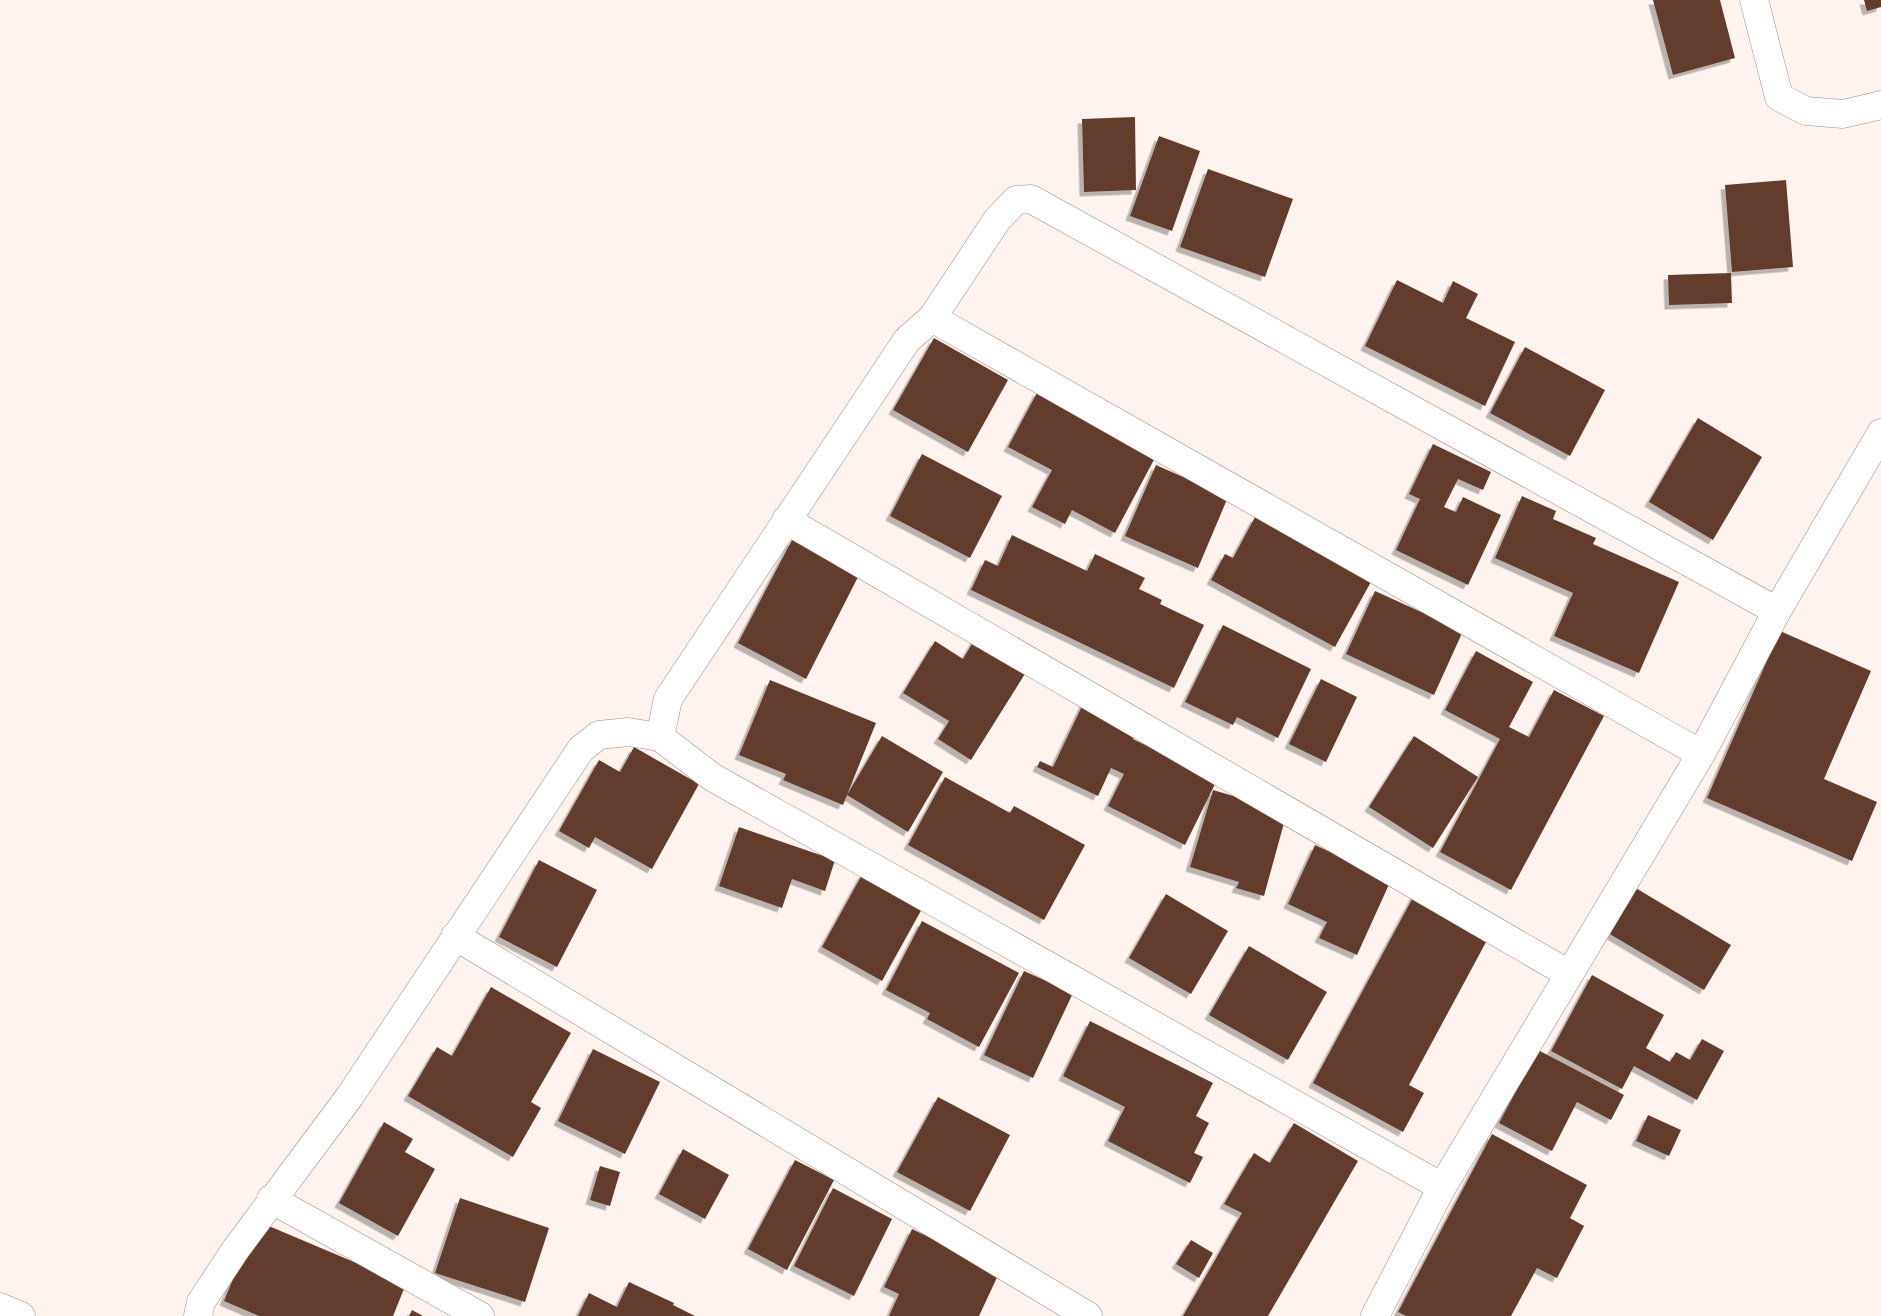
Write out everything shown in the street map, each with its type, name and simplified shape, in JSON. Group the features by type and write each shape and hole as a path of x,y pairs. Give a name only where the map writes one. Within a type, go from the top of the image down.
{"street":[{"path":"1754,0 1779,97 1806,111 1843,114 1881,105"},
{"path":"660,736 668,699 786,520 907,340 932,318 997,220 1016,200 1031,199 1777,611"},
{"path":"932,318 1701,754"},
{"path":"1375,1316 1442,1187 1701,754 1777,611 1881,433"},
{"path":"786,520 1569,974"},
{"path":"198,1316 200,1302 272,1199 350,1096 581,749 599,735 628,732 660,736 712,777 1442,1187"},
{"path":"455,936 1088,1316"},
{"path":"272,1199 480,1316"},
{"path":"0,1307 21,1316"}],"building":[{"path":"1653,0 1720,0 1735,58 1673,75"},
{"path":"1864,0 1881,0 1881,7 1867,11"},
{"path":"1135,117 1136,190 1084,192 1082,119"},
{"path":"1159,136 1200,151 1172,231 1130,216"},
{"path":"1208,169 1293,199 1265,277 1180,247"},
{"path":"1786,180 1793,267 1732,272 1725,185"},
{"path":"1731,273 1732,303 1669,305 1668,275"},
{"path":"1397,280 1443,303 1453,281 1478,294 1466,318 1515,342 1485,406 1365,346"},
{"path":"934,338 1008,380 968,452 893,410"},
{"path":"1525,347 1605,390 1570,456 1490,413"},
{"path":"1038,391 1157,454 1115,533 1072,510 1065,524 1032,507 1052,470 1008,447"},
{"path":"1698,418 1762,457 1713,540 1649,502"},
{"path":"1433,444 1491,472 1483,490 1458,479 1444,507 1456,512 1463,497 1501,515 1468,585 1396,550 1420,499 1409,494"},
{"path":"922,454 1002,496 970,558 890,516"},
{"path":"1156,465 1228,497 1198,568 1125,536"},
{"path":"1522,496 1556,511 1553,519 1596,538 1593,544 1679,582 1639,673 1554,636 1573,593 1495,558"},
{"path":"1255,517 1372,580 1335,647 1211,580 1225,554 1233,558"},
{"path":"1012,535 1087,571 1095,554 1145,578 1139,589 1162,600 1160,604 1204,625 1174,688 971,590 985,560 998,566"},
{"path":"792,540 859,575 806,679 738,643"},
{"path":"1375,591 1463,631 1434,695 1346,654"},
{"path":"1223,625 1311,669 1278,738 1237,717 1233,725 1185,702"},
{"path":"1780,631 1871,671 1824,779 1877,802 1852,861 1707,798"},
{"path":"976,637 1028,669 971,760 938,739 949,721 903,693 935,641 963,659"},
{"path":"1476,651 1533,682 1509,727 1529,737 1554,690 1604,716 1511,890 1440,852 1500,739 1445,710"},
{"path":"1321,679 1357,697 1326,762 1289,744"},
{"path":"770,680 876,723 843,805 783,780 786,774 739,755"},
{"path":"1084,702 1138,728 1133,739 1217,780 1185,845 1108,806 1124,774 1111,768 1098,796 1037,767 1040,761 1053,767"},
{"path":"882,736 943,772 908,832 847,795"},
{"path":"1414,736 1478,777 1433,848 1369,807"},
{"path":"634,747 699,784 652,869 595,837 589,848 559,831 599,760 620,772"},
{"path":"945,777 1010,813 1014,806 1085,845 1044,920 908,845"},
{"path":"1213,790 1287,812 1264,896 1236,888 1239,882 1190,867"},
{"path":"739,827 835,860 825,891 792,879 782,908 719,886"},
{"path":"1315,845 1391,880 1357,955 1319,938 1327,922 1288,904"},
{"path":"539,860 597,890 557,967 499,937"},
{"path":"863,873 923,907 882,981 822,947"},
{"path":"1634,887 1731,945 1704,990 1608,933"},
{"path":"1417,890 1492,931 1409,1085 1424,1093 1403,1132 1313,1083"},
{"path":"1166,894 1228,931 1191,994 1129,958"},
{"path":"922,921 1019,973 979,1047 927,1019 930,1013 886,990"},
{"path":"1249,946 1327,992 1288,1060 1209,1015"},
{"path":"1024,971 1073,993 1033,1078 984,1055"},
{"path":"1592,975 1664,1015 1646,1048 1670,1062 1676,1052 1690,1060 1702,1039 1724,1051 1697,1100 1634,1066 1622,1089 1551,1051"},
{"path":"491,987 571,1033 531,1102 541,1108 513,1157 408,1096 437,1047 452,1056"},
{"path":"1090,1021 1213,1083 1196,1116 1209,1123 1194,1153 1203,1157 1190,1183 1108,1141 1125,1107 1063,1076"},
{"path":"593,1049 660,1082 625,1154 558,1121"},
{"path":"1538,1050 1624,1095 1611,1120 1577,1102 1552,1151 1499,1123"},
{"path":"938,1097 1010,1135 970,1211 897,1172"},
{"path":"1648,1115 1681,1130 1669,1156 1636,1141"},
{"path":"384,1122 413,1139 405,1152 435,1169 398,1236 339,1203"},
{"path":"1294,1123 1358,1161 1268,1316 1183,1316 1242,1213 1224,1204 1254,1153 1270,1163"},
{"path":"1492,1134 1587,1185 1570,1218 1584,1226 1557,1278 1537,1268 1511,1316 1406,1316 1398,1312"},
{"path":"683,1149 729,1175 705,1219 659,1194"},
{"path":"795,1160 834,1180 787,1270 748,1249"},
{"path":"600,1166 620,1172 610,1206 590,1200"},
{"path":"833,1188 892,1219 854,1296 794,1266"},
{"path":"460,1198 549,1228 525,1302 435,1273"},
{"path":"257,1221 406,1284 393,1316 259,1316 224,1301"},
{"path":"912,1229 1000,1271 979,1316 889,1316 899,1294 884,1287"},
{"path":"1191,1240 1213,1253 1199,1278 1176,1264"},
{"path":"629,1282 674,1303 673,1305 695,1316 578,1316 589,1293 617,1307"},
{"path":"412,1310 423,1316 409,1316"}]}
